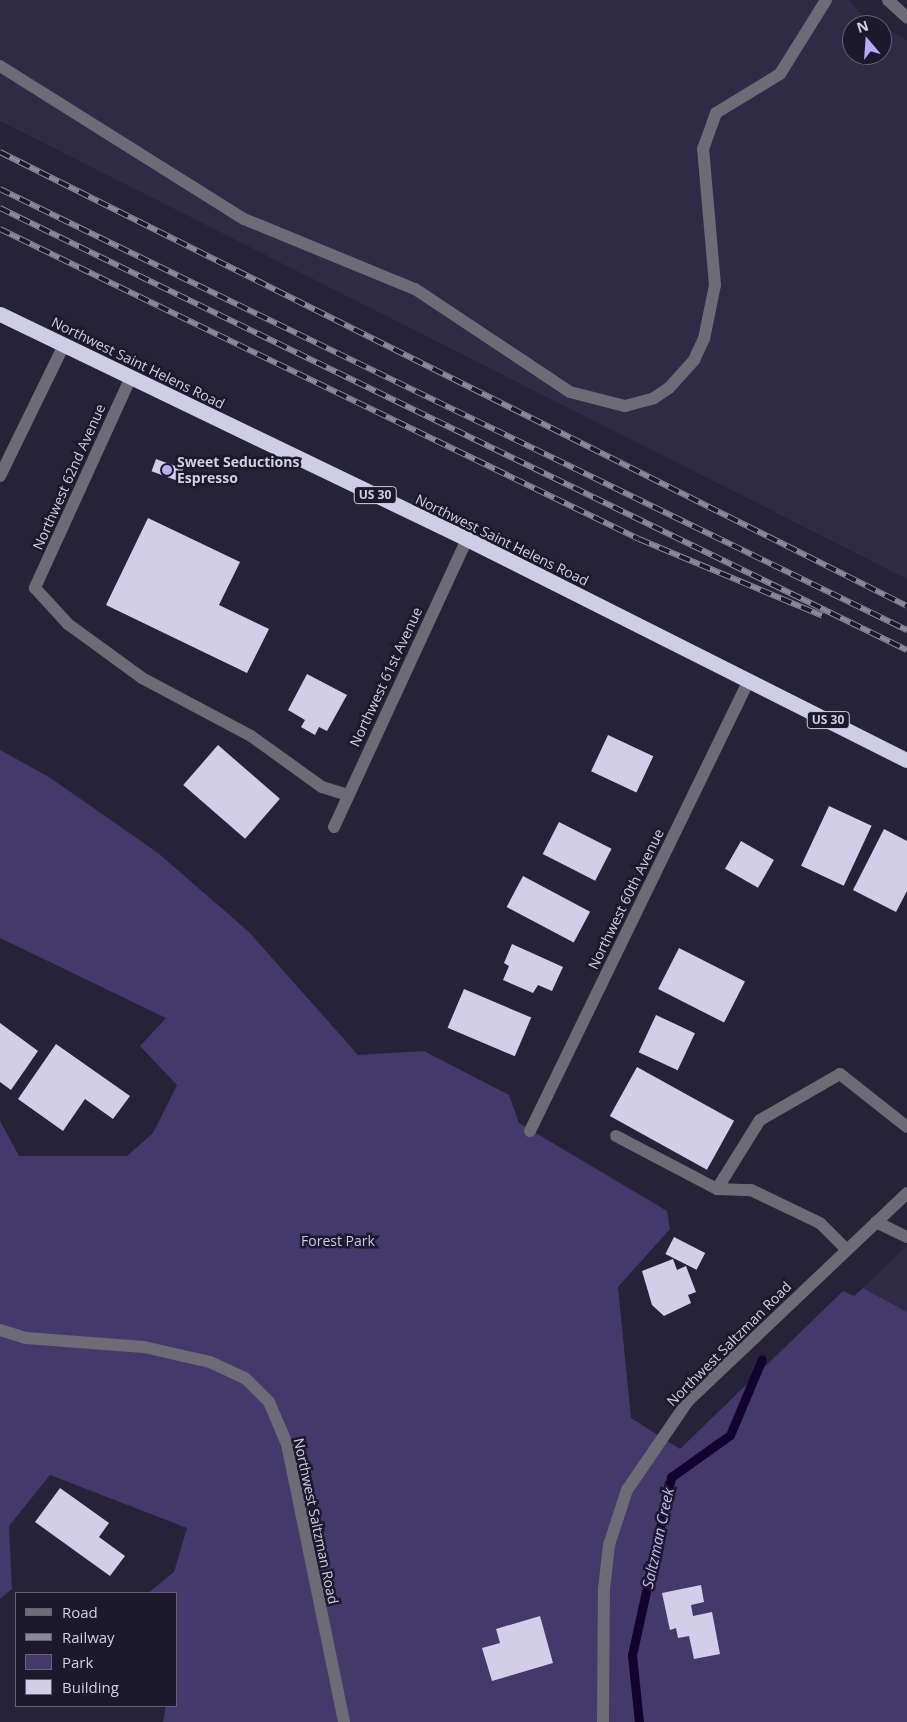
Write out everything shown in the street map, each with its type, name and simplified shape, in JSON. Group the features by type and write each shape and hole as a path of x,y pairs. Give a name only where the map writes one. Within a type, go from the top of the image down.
{"highway":[{"name":"Northwest Saint Helens Road","path":"0,314 467,539 907,760"}],"street":[{"path":"0,66 244,219 366,267 440,302 570,392 625,406 654,398 669,388 694,360 704,339 714,285 703,149 716,113 780,74 826,0"},
{"path":"888,0 907,18"},
{"path":"0,476 64,345"},
{"name":"Northwest 62nd Avenue","path":"131,377 35,588 68,624 142,678 251,736 322,787 348,795"},
{"name":"Northwest 61st Avenue","path":"334,827 467,539"},
{"name":"Northwest 60th Avenue","path":"530,1131 749,680"},
{"path":"717,1189 760,1120 840,1074 907,1127"},
{"path":"616,1136 717,1189 751,1190 820,1224 847,1250"},
{"name":"Northwest Saltzman Road","path":"603,1722 604,1589 618,1507 656,1444 688,1401 907,1193"},
{"path":"876,1222 907,1237"},
{"name":"Northwest Saltzman Road","path":"0,1330 26,1338 144,1347 210,1362 245,1378 269,1402 287,1444 344,1722"}],"shaded area":[{"path":"0,0 849,0 862,15 842,15 842,65 892,65 892,32 907,40 907,579 0,121"},
{"path":"907,1245 907,1312 863,1288"}],"green space":[{"name":"Forest Park","path":"0,750 49,777 158,853 249,932 358,1055 424,1051 509,1095 519,1123 667,1211 670,1229 618,1287 631,1418 680,1449 843,1291 854,1296 863,1288 907,1312 907,1722 163,1722 166,1707 178,1707 178,1592 149,1592 174,1572 187,1528 50,1475 9,1526 12,1589 0,1599 0,1121 19,1156 127,1156 153,1133 177,1085 140,1046 166,1018 0,938"}],"building":[{"name":"Sweet Seductions Espresso","path":"156,459 183,469 179,481 152,471"},
{"path":"148,518 240,562 219,605 269,629 247,673 106,605"},
{"path":"307,674 347,695 327,731 319,727 315,735 301,727 305,720 288,710"},
{"path":"608,735 653,756 636,792 591,771"},
{"path":"218,745 280,799 245,839 183,785"},
{"path":"829,806 872,826 844,886 801,866"},
{"path":"559,822 612,849 595,881 543,854"},
{"path":"884,829 907,841 907,891 896,912 853,890"},
{"path":"741,841 774,860 758,888 725,869"},
{"path":"523,876 590,912 574,943 507,907"},
{"path":"512,944 563,967 552,991 538,985 533,993 503,980 509,966 504,963"},
{"path":"679,948 745,982 724,1023 658,989"},
{"path":"464,989 531,1018 515,1056 448,1028"},
{"path":"656,1015 695,1033 678,1070 639,1052"},
{"path":"0,1023 38,1051 11,1090 0,1082"},
{"path":"56,1044 130,1096 113,1119 85,1099 63,1131 18,1099"},
{"path":"637,1067 734,1121 707,1170 610,1116"},
{"path":"674,1237 705,1253 697,1270 665,1254"},
{"path":"673,1259 677,1270 686,1266 696,1292 688,1295 691,1303 664,1316 652,1305 642,1271"},
{"path":"60,1488 109,1523 99,1537 125,1556 110,1576 35,1522"},
{"path":"701,1585 704,1602 691,1605 693,1616 712,1612 720,1654 694,1659 689,1636 678,1638 676,1628 670,1630 662,1593"},
{"path":"540,1616 553,1663 492,1681 482,1648 500,1643 496,1629"}],"waterway":[{"name":"Saltzman Creek","path":"639,1722 632,1655 671,1477 730,1435 762,1359"}],"railway":[{"path":"0,152 907,606"},
{"path":"0,189 907,630"},
{"path":"0,208 907,650"},
{"path":"0,229 639,539 823,616"}],"place":[{"name":"Sweet Seductions Espresso","path":"167,470"}]}
